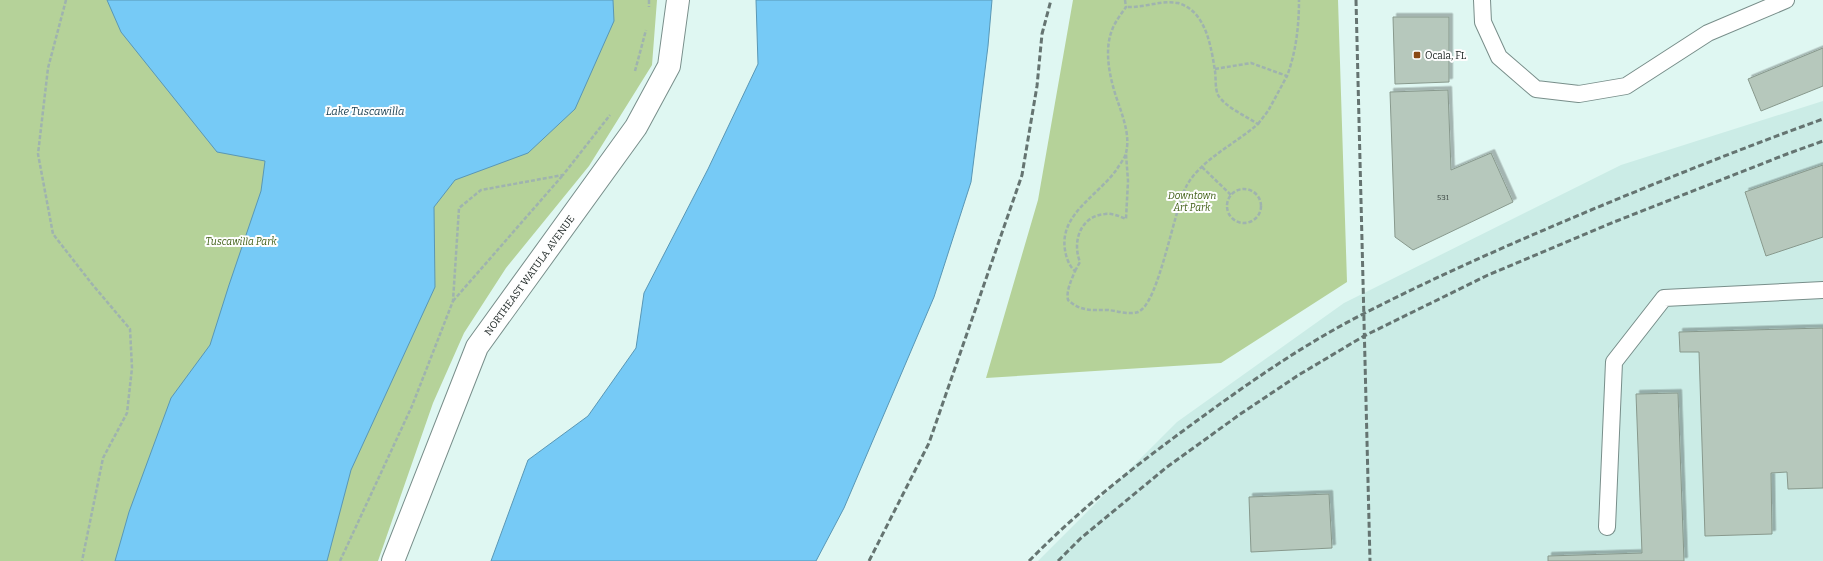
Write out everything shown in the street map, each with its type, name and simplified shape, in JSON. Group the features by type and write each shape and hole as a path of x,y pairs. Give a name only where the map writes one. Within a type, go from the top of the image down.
{"street":[{"name":"NORTHEAST WATULA AVENUE","path":"393,561 477,347 636,127 669,66 678,0"}],"lane":[{"path":"1482,0 1483,22 1499,57 1536,89 1579,94 1626,86 1708,33 1786,0"},
{"path":"1607,527 1614,362 1664,298 1823,290"}],"path":[{"path":"66,0 48,68 38,154 53,234 130,329 132,368 127,413 103,458 82,561"},
{"path":"649,0 649,11"},
{"path":"1125,0 1126,7 1112,30 1108,46 1113,83 1127,134 1126,153 1128,195 1126,219 1114,215 1104,214 1094,217 1085,223 1079,232 1076,242 1076,252 1080,262 1075,271 1067,296 1068,300 1086,311 1120,311 1131,313 1138,312 1144,308 1149,300 1161,268 1180,201 1186,186 1202,167 1258,124 1268,111 1287,76 1293,60 1297,36 1299,0"},
{"path":"1126,7 1141,7 1169,1 1189,8 1206,29 1215,70 1217,94 1221,99 1258,124"},
{"path":"634,74 648,24"},
{"path":"1215,70 1251,63 1287,76"},
{"path":"453,301 563,175 611,113"},
{"path":"1075,271 1071,267 1065,253 1063,240 1065,229 1072,217 1082,205 1109,181 1126,153"},
{"path":"1202,167 1231,195"},
{"path":"340,561 412,406 453,301 459,208 481,190 563,175"},
{"path":"1246,190 1256,194 1261,204 1261,209 1256,219 1246,224 1234,220 1228,211 1228,200 1231,195 1236,191 1246,190"}],"shaded area":[{"path":"1823,101 1823,561 1038,561 1177,422 1344,303 1621,165"}],"green space":[{"name":"Tuscawilla Park","path":"0,0 657,0 652,65 589,166 506,268 464,333 433,403 378,561 0,561"},
{"name":"Downtown Art Park","path":"1073,0 1338,0 1347,282 1221,363 986,378 1038,200"}],"water":[{"name":"Lake Tuscawilla","path":"107,0 613,0 614,21 575,109 528,153 455,180 434,207 435,287 351,470 327,561 115,561 129,512 171,398 210,345 261,191 265,161 217,152 121,32"},
{"path":"756,0 992,0 988,46 971,182 934,297 844,508 816,561 491,561 528,460 588,416 636,348 644,293 708,169 758,64"}],"building":[{"path":"1393,17 1449,17 1449,82 1395,84"},
{"path":"1823,48 1823,86 1761,111 1748,79"},
{"path":"1448,90 1451,170 1491,153 1513,202 1413,250 1395,237 1390,92"},
{"path":"1823,165 1823,237 1766,256 1745,192"},
{"path":"1823,328 1823,488 1788,489 1787,472 1771,473 1772,534 1705,536 1699,352 1680,352 1679,332"},
{"path":"1678,393 1684,561 1548,561 1548,556 1642,553 1636,394"},
{"path":"1329,494 1332,548 1251,552 1249,497"}],"railway":[{"path":"869,561 929,443 1022,175 1037,86 1042,34 1051,0"},
{"path":"1356,0 1370,561"},
{"path":"1029,561 1091,503 1156,451 1261,375 1344,324 1449,272 1563,222 1707,163 1823,119"},
{"path":"1058,561 1081,538 1167,467 1239,415 1297,376 1364,336 1488,275 1614,222 1823,141"}],"place":[{"name":"Ocala, FL","path":"1417,55"}]}
